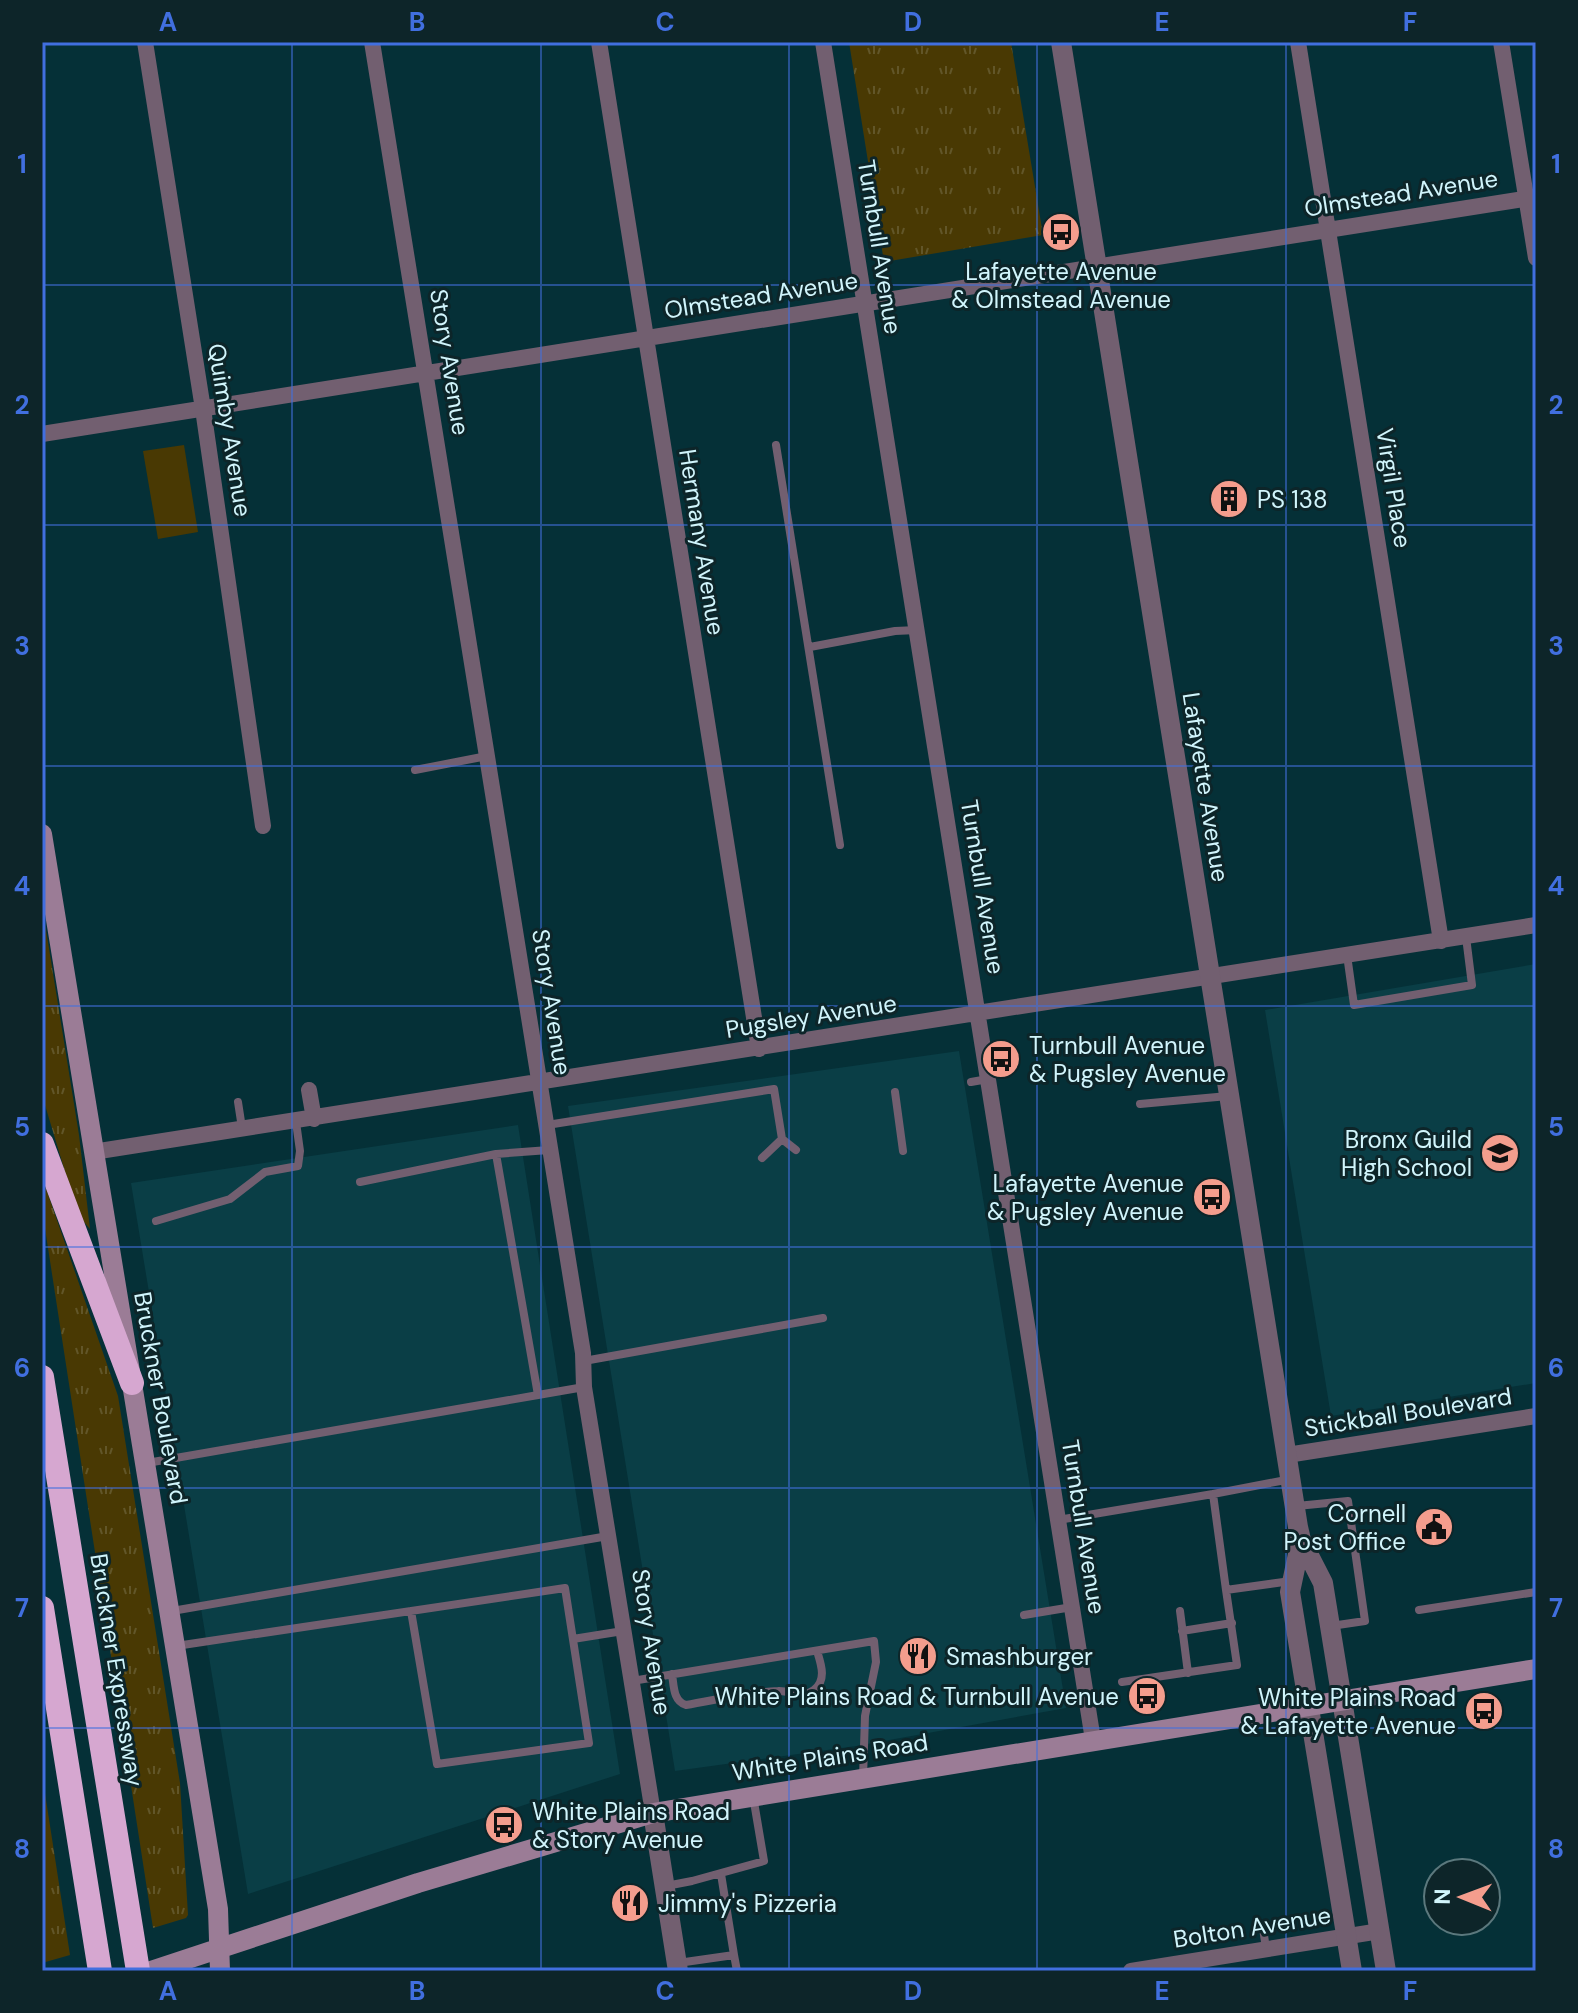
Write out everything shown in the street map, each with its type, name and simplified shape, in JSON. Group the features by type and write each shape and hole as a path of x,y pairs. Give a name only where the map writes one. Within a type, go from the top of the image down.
{"highway":[{"path":"42,1144 132,1383"},
{"name":"Bruckner Expressway","path":"42,1377 138,1971"},
{"path":"42,1608 100,1971"}],"main road":[{"name":"Bruckner Boulevard","path":"42,834 218,1909 220,1971"},
{"name":"White Plains Road","path":"151,1971 418,1883 653,1813 1536,1669"}],"street":[{"name":"Quimby Avenue","path":"145,42 203,409 263,826"},
{"name":"Story Avenue","path":"372,42 678,1967"},
{"name":"Hermany Avenue","path":"599,42 759,1049"},
{"name":"Turnbull Avenue","path":"823,42 1093,1740"},
{"name":"Lafayette Avenue","path":"1061,42 1295,1507 1301,1540 1323,1583 1386,1971"},
{"name":"Virgil Place","path":"1298,42 1441,941"},
{"path":"1501,42 1531,197 1536,258"},
{"name":"Olmstead Avenue","path":"42,434 1531,197"},
{"name":"Pugsley Avenue","path":"93,1152 1536,925"},
{"path":"309,1090 314,1119"},
{"name":"Stickball Boulevard","path":"1287,1455 1536,1416"},
{"name":"Lafayette Avenue","path":"1301,1540 1290,1592 1352,1971"},
{"name":"Bolton Avenue","path":"1131,1971 1380,1931"}],"lane":[{"path":"776,445 840,845"},
{"path":"810,647 895,631 917,630"},
{"path":"415,770 487,756"},
{"path":"1347,955 1354,1005 1472,985 1466,937"},
{"path":"971,1082 989,1079"},
{"path":"546,1126 774,1089 782,1139 796,1150"},
{"path":"895,1092 903,1151"},
{"path":"1140,1104 1229,1096"},
{"path":"238,1102 242,1128"},
{"path":"156,1221 230,1199 265,1172 298,1166 300,1151 296,1122"},
{"path":"762,1158 782,1139"},
{"path":"360,1182 496,1154 549,1150"},
{"path":"496,1154 538,1395"},
{"path":"584,1361 823,1318"},
{"path":"146,1463 584,1387"},
{"path":"1058,1520 1291,1479"},
{"path":"1122,1682 1237,1665 1213,1494"},
{"path":"1295,1507 1348,1501 1365,1621 1330,1626"},
{"path":"170,1611 608,1536"},
{"path":"1226,1590 1292,1581"},
{"path":"176,1646 565,1588 589,1743 437,1764 411,1611"},
{"path":"1419,1610 1536,1592"},
{"path":"1024,1615 1072,1606"},
{"path":"1180,1611 1188,1673"},
{"path":"1182,1631 1232,1623"},
{"path":"573,1639 624,1631"},
{"path":"632,1681 874,1641 876,1662 865,1716 863,1778"},
{"path":"672,1674 676,1696 681,1704 686,1705 779,1691 803,1695 813,1691 821,1680 823,1672 817,1651"},
{"path":"665,1886 764,1861 753,1796"},
{"path":"721,1874 737,1971"},
{"path":"1263,1928 1266,1949"},
{"path":"678,1967 734,1955"}],"shaded area":[{"path":"1536,964 1536,1383 1331,1416 1265,1010"},
{"path":"959,1051 1066,1708 856,1746 675,1771 568,1106"},
{"path":"518,1125 620,1774 248,1894 131,1183"}],"green space":[{"path":"849,42 1011,42 1043,235 884,262"},
{"path":"184,445 198,532 158,539 143,451"},
{"path":"42,905 79,1135 90,1229 78,1215 42,1095"},
{"path":"42,1177 118,1396 180,1783 188,1915 153,1928 42,1209"},
{"path":"42,1774 70,1955 42,1963"}],"place":[{"name":"Lafayette Avenue & Olmstead Avenue","path":"1061,232"},
{"name":"PS 138","path":"1229,499"},
{"name":"Turnbull Avenue & Pugsley Avenue","path":"1001,1059"},
{"name":"Bronx Guild High School","path":"1500,1153"},
{"name":"Lafayette Avenue & Pugsley Avenue","path":"1212,1197"},
{"name":"Cornell Post Office","path":"1434,1527"},
{"name":"Smashburger","path":"918,1656"},
{"name":"White Plains Road & Turnbull Avenue","path":"1147,1696"},
{"name":"White Plains Road & Lafayette Avenue","path":"1484,1711"},
{"name":"White Plains Road & Story Avenue","path":"504,1825"},
{"name":"Jimmy's Pizzeria","path":"630,1903"}]}
